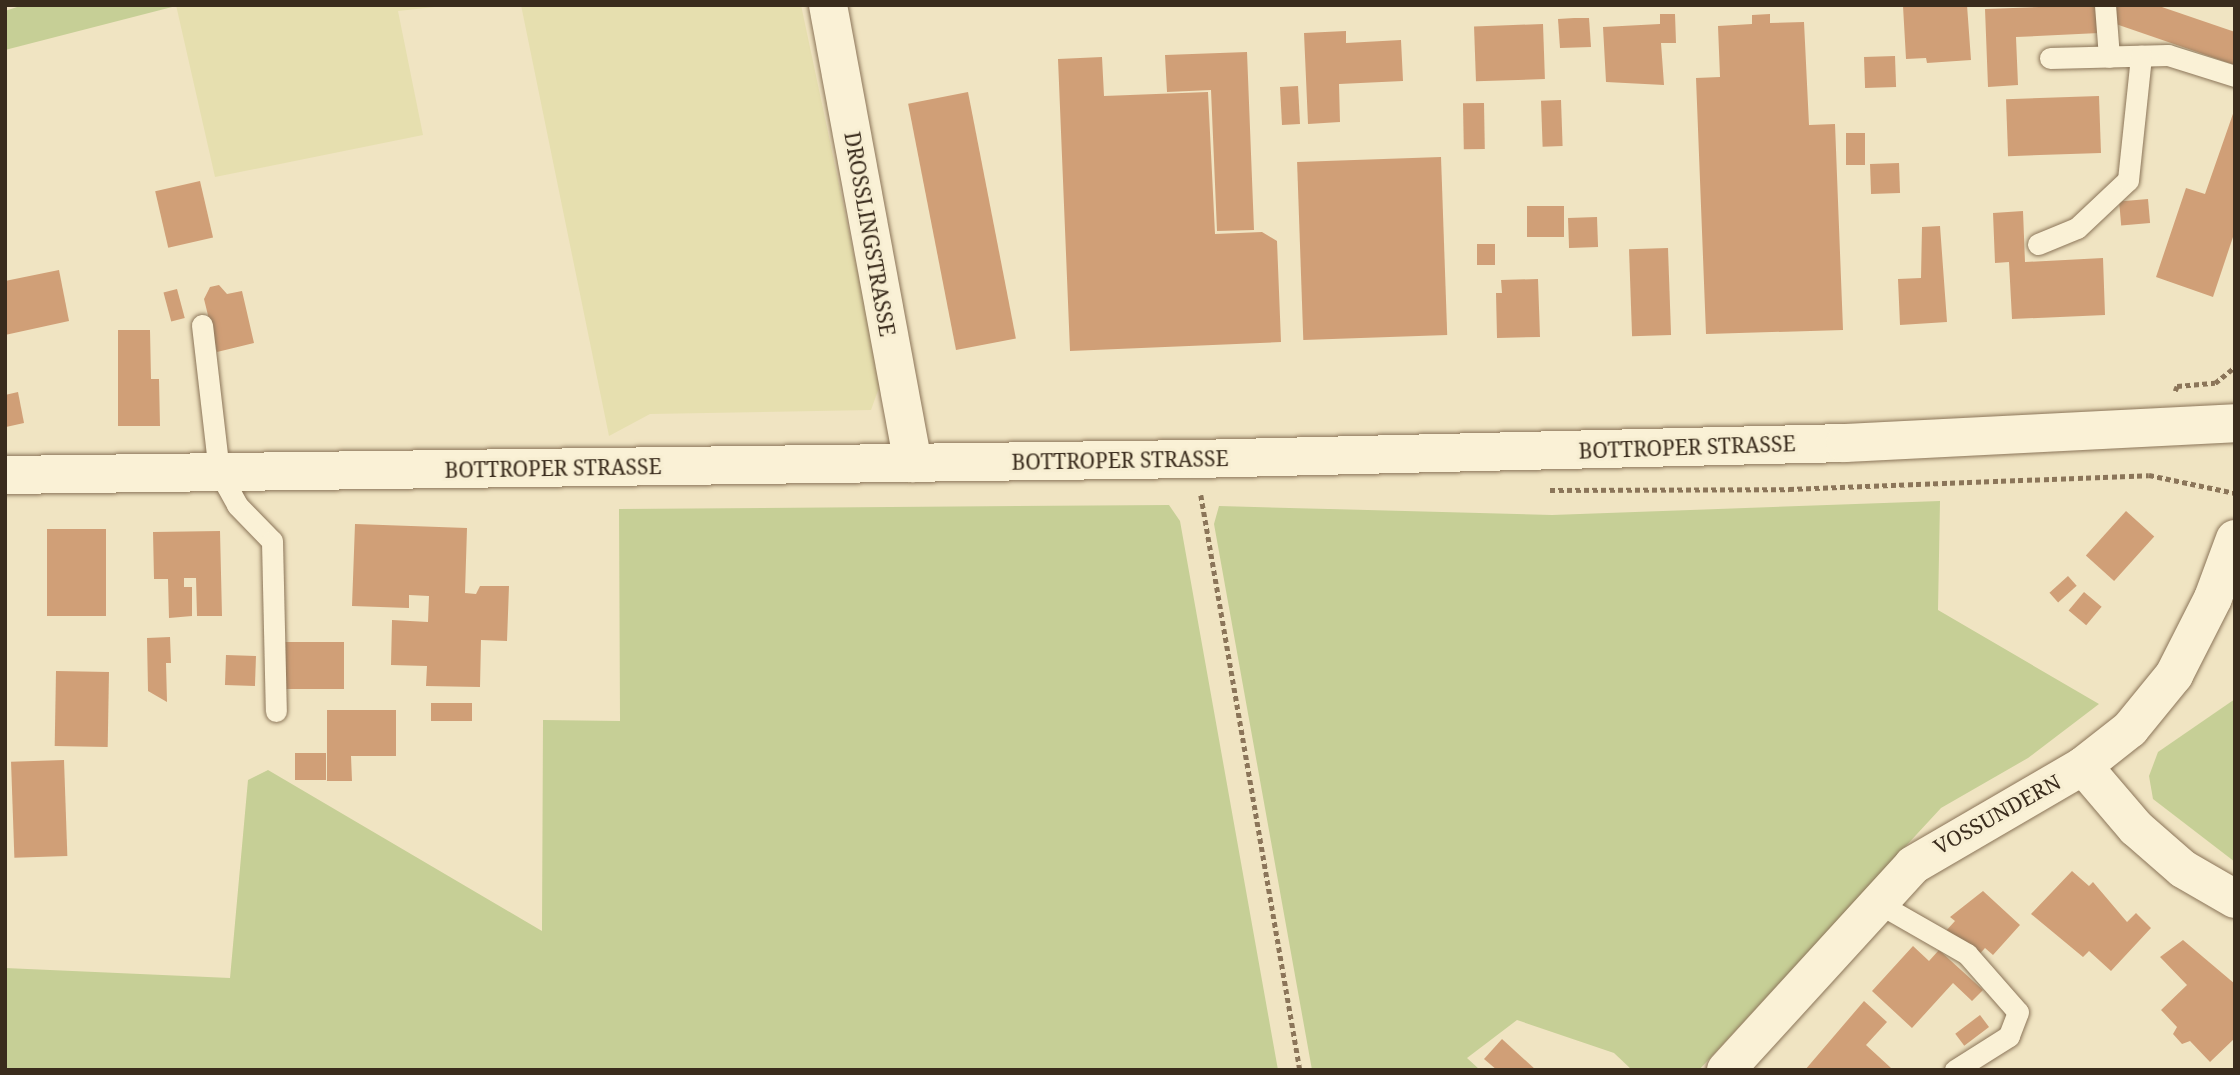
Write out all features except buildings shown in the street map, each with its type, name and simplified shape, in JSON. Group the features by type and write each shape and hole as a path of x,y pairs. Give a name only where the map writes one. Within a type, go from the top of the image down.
{"main road":[{"name":"DROSSLINGSTRASSE","path":"828,5 912,463"},
{"name":"BOTTROPER STRASSE","path":"5,475 1196,460 1845,443 2235,423"},
{"name":"VOSSUNDERN","path":"1727,1069 1878,903 1929,852 2082,766 2130,729 2174,675 2213,597 2235,539"},
{"path":"2082,766 2136,828 2183,869 2235,899"}],"lane":[{"path":"2105,5 2109,57"},
{"path":"2050,58 2168,55 2235,76"},
{"path":"2038,244 2077,228 2128,180 2141,56"},
{"path":"202,325 219,472 237,505 272,541 276,711"},
{"path":"1878,903 1967,954 2018,1012 2009,1036 1955,1070"}],"path":[{"path":"1196,460 1300,1070"}],"shaded area":[{"path":"176,5 453,5 398,11 423,135 215,177"},
{"path":"521,5 801,5 881,382 871,410 650,414 609,436"}],"green space":[{"path":"23,5 176,6 5,50 5,11"},
{"path":"1940,501 1938,610 2099,704 2028,758 1941,808 1699,1070 1632,1070 1614,1053 1517,1020 1467,1058 1480,1070 1312,1070 1214,524 1219,506 1552,515"},
{"path":"1169,505 1180,521 1278,1070 5,1070 5,968 230,978 248,780 268,770 542,931 543,720 620,721 619,509"},
{"path":"2235,699 2235,862 2153,799 2149,776 2158,752"}]}
